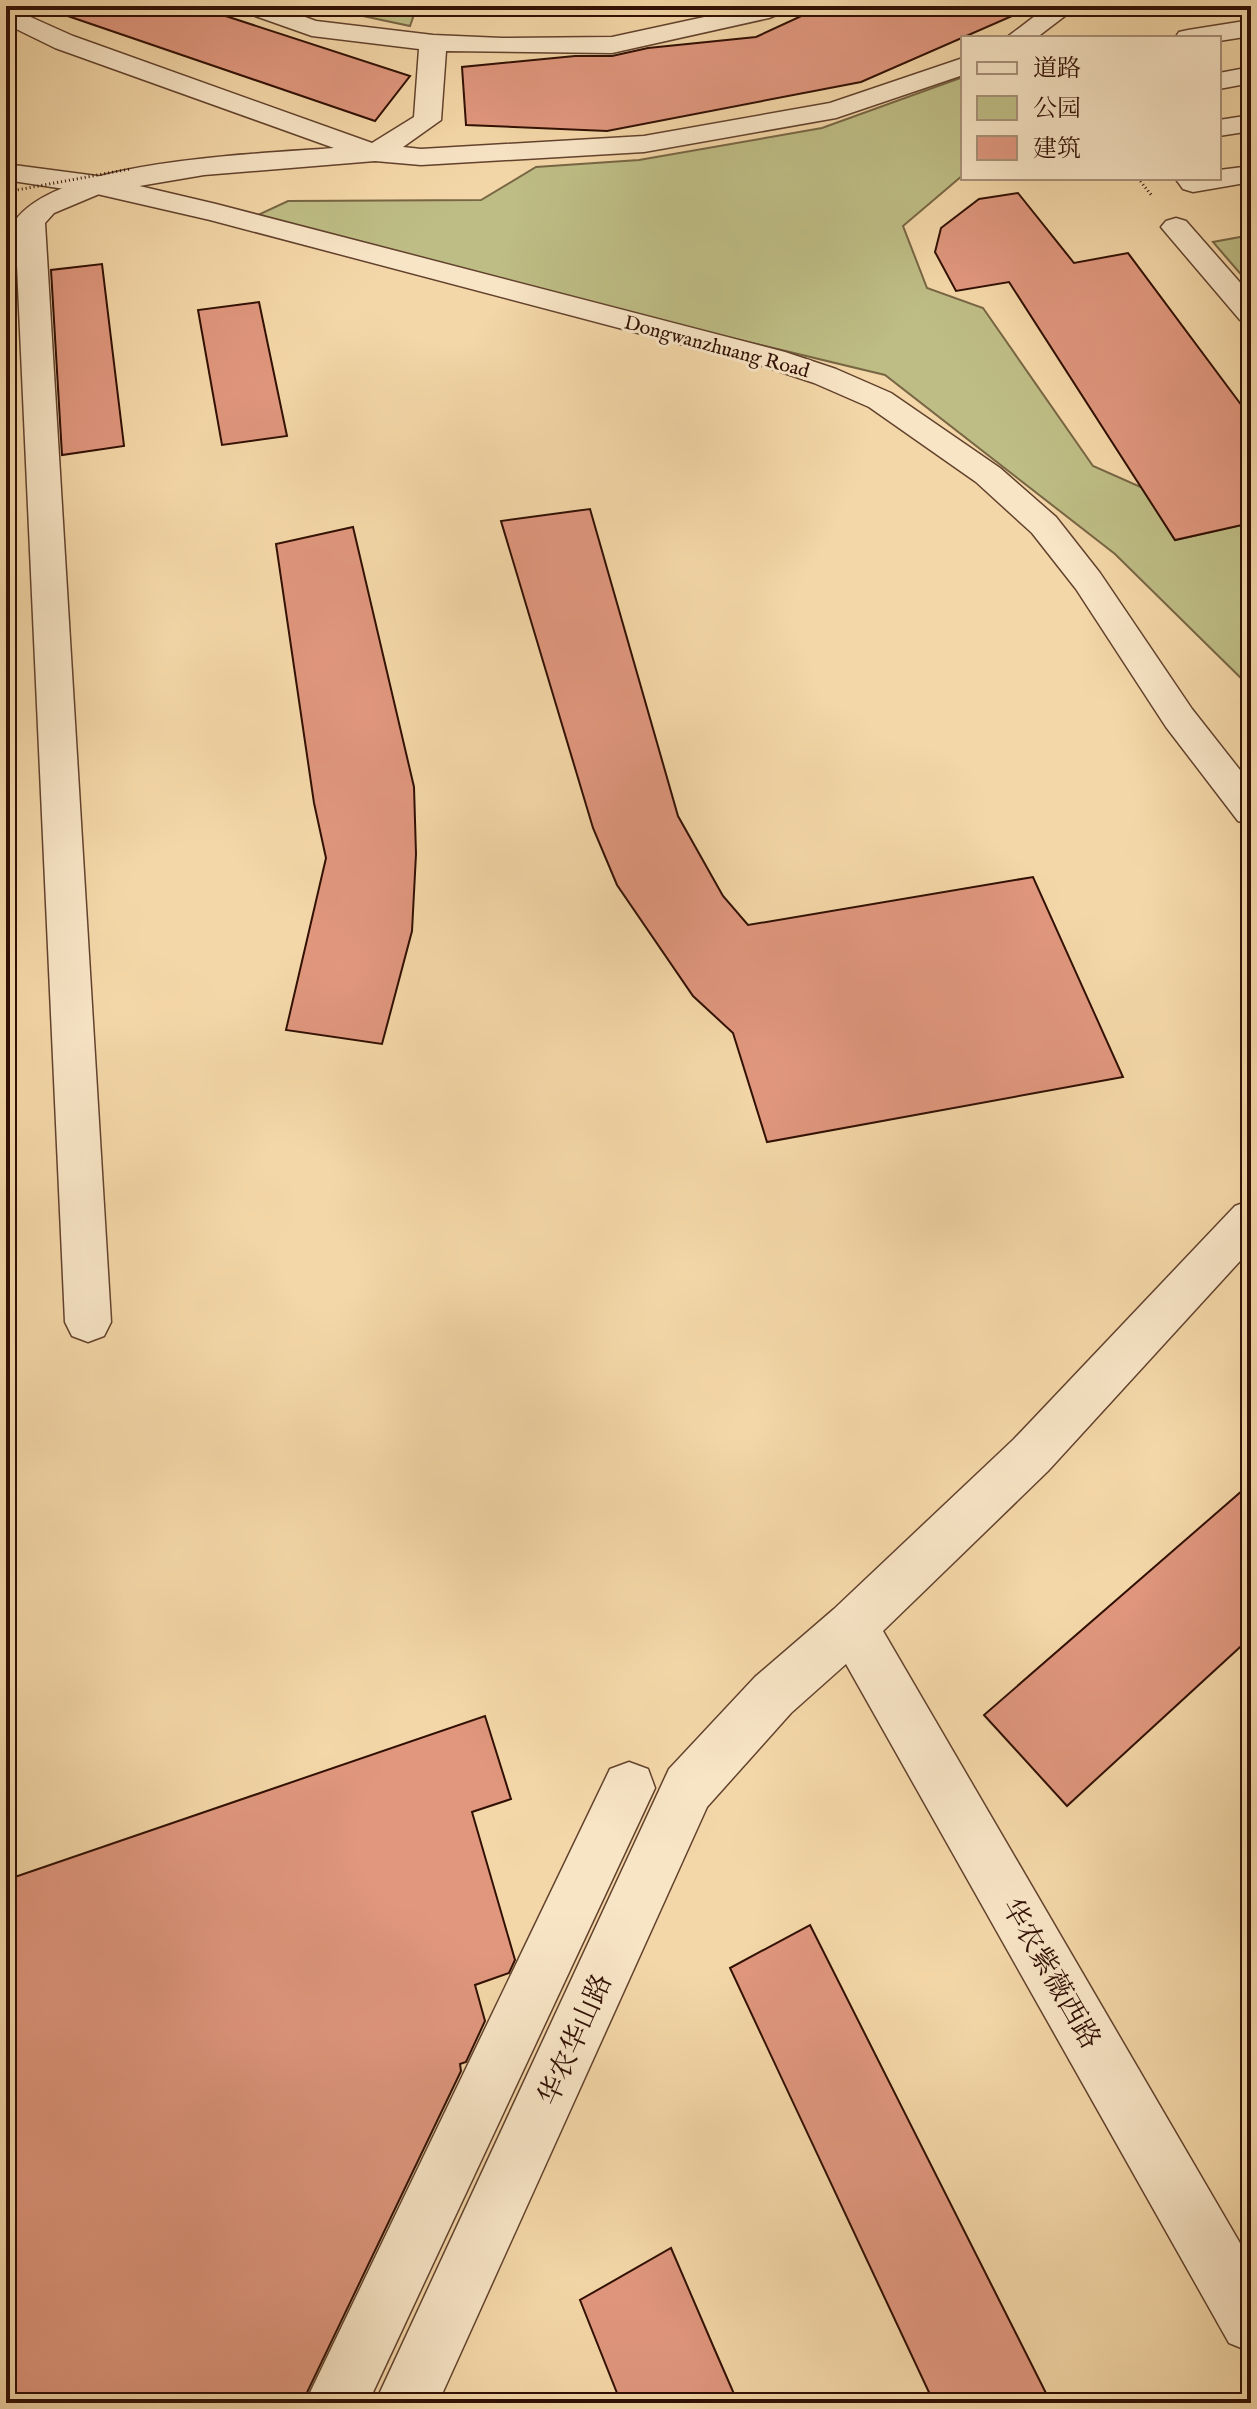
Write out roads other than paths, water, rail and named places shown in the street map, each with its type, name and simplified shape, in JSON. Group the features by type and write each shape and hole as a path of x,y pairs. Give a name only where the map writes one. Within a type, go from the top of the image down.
{"street":[{"path":"250,6 312,28 433,43 502,46 612,45 760,13 777,6"},
{"path":"1022,36 1065,6"},
{"path":"6,14 64,42 375,153"},
{"path":"1181,28 1251,28"},
{"path":"375,153 427,120 433,43"},
{"path":"6,208 97,185 204,167 375,153 421,157 644,144 836,110 961,67"},
{"path":"1221,81 1251,75"},
{"path":"1221,128 1251,123"},
{"name":"Dongwanzhuang Road","path":"6,172 97,185 774,359 825,376 880,400 988,475 1044,525 1088,581 1179,718 1251,811"},
{"path":"1221,179 1251,174"},
{"path":"1191,180 1193,183 1212,180"},
{"path":"88,1322 30,221 44,207 97,185"},
{"path":"1176,227 1251,314"},
{"name":"华农华山路","path":"406,2403 688,1788 773,1695 852,1626 1031,1455 1251,1219"},
{"name":"华农紫薇西路","path":"852,1626 1251,2321"},
{"path":"336,2403 629,1788"},
{"path":"493,2074 545,2101"}]}
